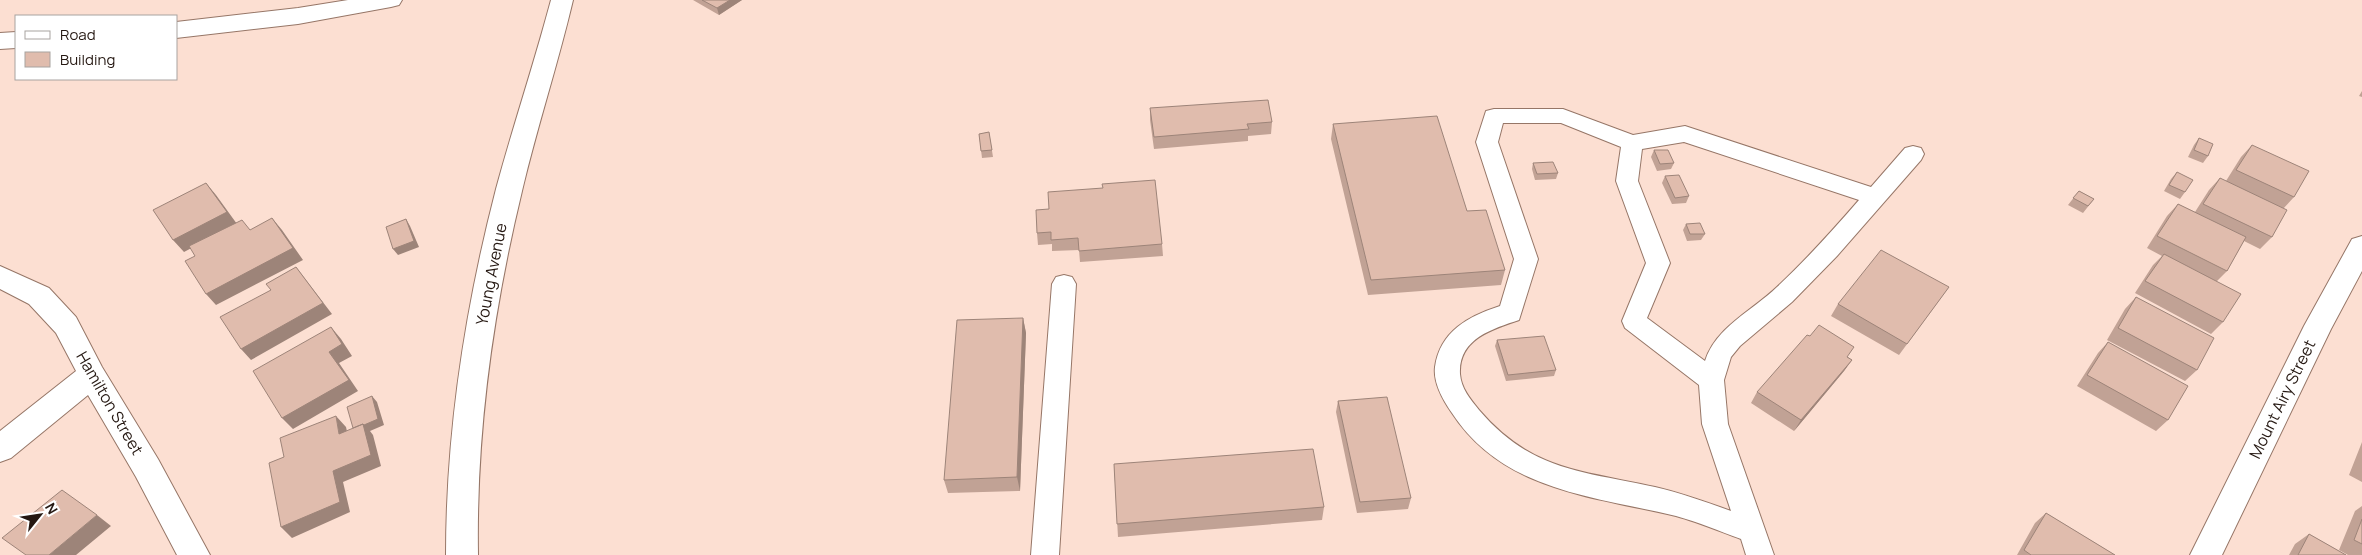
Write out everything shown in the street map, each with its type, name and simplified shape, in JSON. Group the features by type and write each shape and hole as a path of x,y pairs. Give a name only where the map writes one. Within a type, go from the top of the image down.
{"street":[{"path":"178,30 298,16 391,0"},
{"name":"Young Avenue","path":"462,555 467,424 480,325 503,214 553,41 562,0"},
{"path":"0,41 15,40"},
{"name":"Mount Airy Street","path":"2206,555 2318,326 2362,246"},
{"name":"Hamilton Street","path":"0,277 39,296 66,325 92,375 148,468 194,555"},
{"path":"0,449 92,375"}],"lane":[{"path":"1751,530 1681,505 1553,475 1515,458 1483,434 1456,400 1447,375 1451,352 1463,333 1484,320 1510,313 1526,260 1487,142 1494,116 1564,116 1632,143 1685,134 1876,197"},
{"path":"1632,143 1627,181 1658,264 1634,321 1711,380"},
{"path":"1760,555 1715,424 1711,380 1720,353 1731,339 1784,295 1829,250 1913,154"},
{"path":"1045,555 1064,284"}],"building":[{"path":"702,0 730,0 717,8"},
{"path":"1268,100 1272,122 1247,124 1249,129 1154,137 1150,108"},
{"path":"1437,116 1467,211 1486,210 1505,270 1371,280 1333,124"},
{"path":"989,132 992,150 981,151 979,134"},
{"path":"2199,138 2213,144 2208,156 2194,150"},
{"path":"2252,145 2309,171 2294,197 2236,170"},
{"path":"1654,150 1668,150 1674,163 1660,164"},
{"path":"1553,162 1558,173 1537,174 1533,163"},
{"path":"2177,172 2193,180 2185,192 2169,185"},
{"path":"1679,175 1689,196 1675,198 1665,176"},
{"path":"2220,178 2287,210 2272,237 2203,204"},
{"path":"1155,180 1162,244 1079,251 1078,238 1051,240 1051,232 1037,233 1036,210 1049,209 1048,192 1103,188 1102,184"},
{"path":"206,183 227,212 173,240 153,210"},
{"path":"2079,191 2094,199 2088,206 2073,198"},
{"path":"2178,204 2246,237 2227,271 2157,236"},
{"path":"272,218 293,248 206,294 185,261 195,256 189,246 242,220 250,230"},
{"path":"406,219 414,241 393,249 386,227"},
{"path":"1700,223 1705,234 1690,234 1686,224"},
{"path":"1881,250 1949,287 1907,344 1838,304"},
{"path":"2164,254 2241,294 2223,322 2145,281"},
{"path":"296,267 323,303 241,349 220,317 271,290 266,284"},
{"path":"2136,297 2214,338 2197,370 2118,328"},
{"path":"1023,318 1017,477 944,480 957,320"},
{"path":"1819,325 1854,347 1847,357 1852,360 1801,420 1757,392 1807,335 1810,336"},
{"path":"331,327 342,344 329,352 349,380 282,418 253,371"},
{"path":"1544,336 1556,370 1508,375 1497,340"},
{"path":"2108,342 2188,386 2168,420 2087,375"},
{"path":"372,396 378,419 353,428 347,407"},
{"path":"1387,397 1411,498 1360,502 1338,401"},
{"path":"336,416 339,434 363,424 371,455 333,471 340,502 281,527 269,463 284,457 280,438"},
{"path":"1313,449 1324,507 1117,524 1114,464"},
{"path":"62,490 97,515 49,555 26,555 2,538"},
{"path":"2046,513 2115,555 2031,555 2024,550"},
{"path":"2362,519 2362,544 2354,540"},
{"path":"2309,534 2346,555 2298,555"}]}
